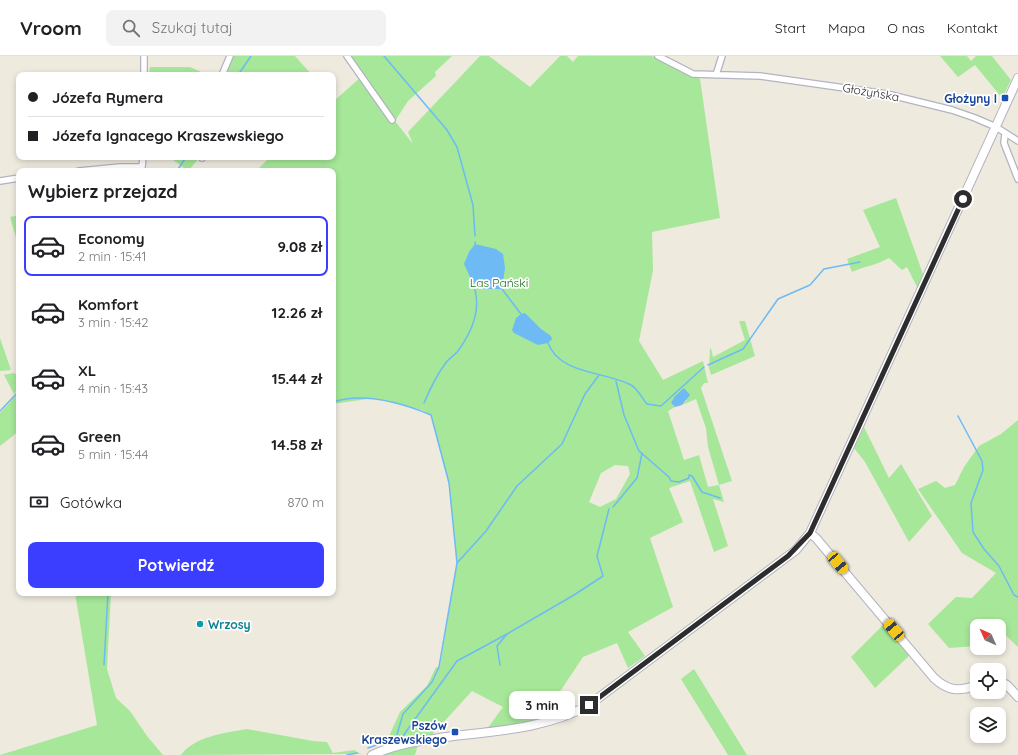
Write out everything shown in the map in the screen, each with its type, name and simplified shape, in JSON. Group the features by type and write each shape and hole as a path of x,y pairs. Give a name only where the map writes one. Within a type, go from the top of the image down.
{"street":[{"path":"144,56 144,72"},
{"path":"223,72 230,56"},
{"path":"347,56 392,120"},
{"name":"Głożyńska","path":"658,56 693,74 760,76 886,94 952,110 996,127 1018,141"},
{"path":"713,75 722,56"},
{"path":"372,755 394,747 425,740 553,721 577,711 589,705 788,556 807,536 1018,78"},
{"path":"1005,134 1004,143 1018,178"},
{"path":"110,168 142,167 143,160"},
{"path":"0,180 16,178"},
{"path":"807,536 816,538 938,682 951,689 960,690 970,687"},
{"path":"1006,684 1018,696"}],"green space":[{"path":"232,56 295,56 309,72 226,72"},
{"name":"Las Pański","path":"347,56 452,56 435,72 436,76 408,101 395,121 413,144 408,132 480,56 489,56 530,87 560,56 567,56 573,62 578,56 652,56 700,79 720,218 652,232 653,270 639,341 663,380 703,361 708,383 704,383 701,388 732,481 719,485 724,502 713,499 728,546 714,552 690,481 669,488 683,522 650,538 673,607 628,632 645,656 628,668 617,643 583,657 541,720 487,729 503,707 472,691 431,736 385,745 400,712 427,686 436,667 440,667 457,563 449,483 431,415 422,410 374,398 336,404 336,168 259,168 267,160 336,160 336,99 361,77","holes":["696,399 706,428 708,447 719,485 708,487 699,455 684,460 668,411 675,407 671,403 687,400 682,405","615,465 628,466 630,474 616,499 600,507 589,502 601,473"]},
{"path":"940,56 967,56 971,61 976,56 992,56 1011,80 1002,98 975,65 958,77"},
{"path":"150,67 190,67 201,72 149,72"},
{"path":"173,160 197,160 191,168 184,168"},
{"path":"896,198 924,277 918,289 907,267 902,270 889,258 852,272 847,259 880,247 863,210"},
{"path":"16,216 16,238 10,217"},
{"path":"739,321 745,321 755,356 711,375 709,368 710,349 711,348 713,357 745,340"},
{"path":"0,338 11,370 0,371"},
{"path":"13,373 16,374 16,392 14,394 4,375"},
{"path":"16,395 16,433 0,446 0,413"},
{"path":"1018,420 1018,647 1006,636 1006,619 970,619 970,646 949,648 928,624 956,597 972,598 996,573 962,553 918,489 936,481 945,488 955,485 964,467 979,446 1001,434"},
{"path":"864,427 889,478 901,464 932,516 909,542 865,462 854,448"},
{"path":"76,596 111,596 107,669 116,698 130,711 147,736 163,755 0,755 97,725"},
{"path":"884,624 911,654 875,688 851,657"},
{"path":"694,669 747,755 728,755 681,679"},
{"path":"247,729 313,741 327,742 333,753 354,750 361,754 181,755 194,743 202,739"},
{"path":"418,745 415,755 383,755 394,750"}],"water":[{"path":"475,244 496,249 503,254 505,268 502,289 482,289 472,281 464,264 469,252"},
{"path":"525,313 541,329 551,336 552,339 548,343 538,345 514,333 512,330 516,318"},
{"path":"684,388 690,395 682,405 675,407 671,403 675,396"}],"waterway":[{"path":"240,72 251,56"},
{"path":"384,56 447,130 457,147 473,205 475,236"},
{"path":"179,168 184,160"},
{"path":"708,365 743,349 778,299 810,285 824,269 860,262"},
{"path":"424,403 439,373 446,362 458,351 472,326 475,318 477,300 472,281"},
{"path":"502,289 521,314"},
{"path":"548,343 554,353 562,361 584,371 620,380 633,386 647,404 661,406 704,367"},
{"path":"457,563 486,531 517,486 562,444 585,394 599,375"},
{"path":"616,381 624,415 639,451 669,477 671,481 679,482 689,478 689,475 692,476 702,492 720,498"},
{"path":"0,411 16,394"},
{"path":"336,401 357,398 383,400 408,406 431,415 449,483 457,563 439,667 432,682 403,714 396,738 368,748"},
{"path":"958,416 982,461 983,470 971,503 973,532 984,549 999,566 1014,595 1018,597"},
{"path":"613,507 637,478 642,453"},
{"path":"500,665 497,646 507,634 574,595 603,576 597,556 609,509"},
{"path":"104,665 108,596"},
{"path":"400,740 457,661 507,634"},
{"path":"347,755 357,753"}],"place":[{"name":"Głożyny I","path":"1005,98"},
{"name":"Wrzosy","path":"200,624"},
{"name":"Pszów Kraszewskiego","path":"455,732"}],"route":[{"path":"589,705 796,550 805,540 810,533 963,199"}]}
